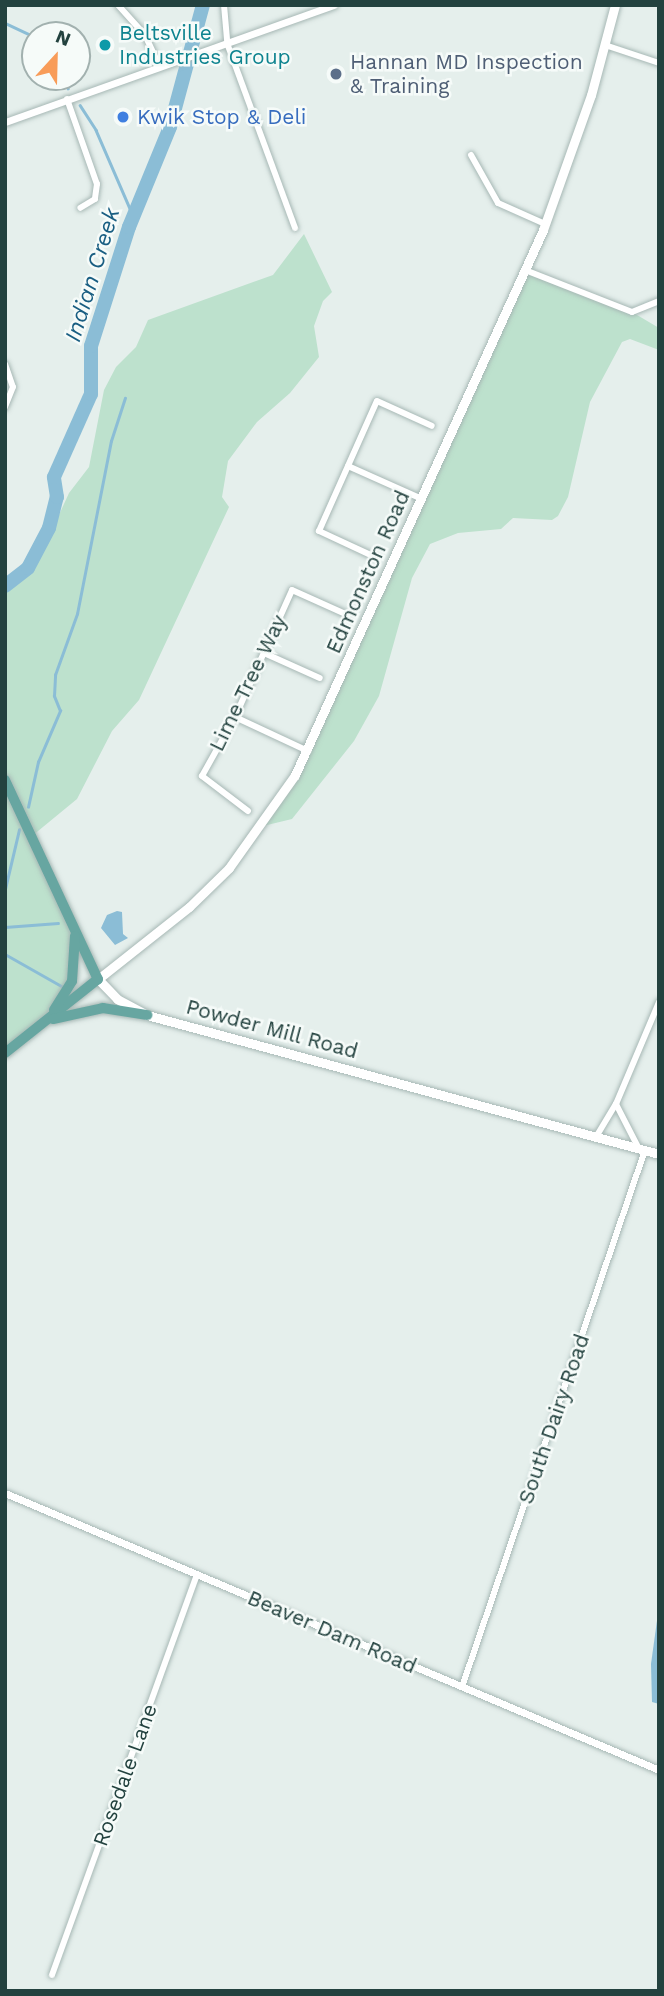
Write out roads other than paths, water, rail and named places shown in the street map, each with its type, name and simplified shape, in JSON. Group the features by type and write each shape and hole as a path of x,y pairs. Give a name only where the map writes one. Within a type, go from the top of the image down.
{"main road":[{"name":"Edmonston Road","path":"5,1053 189,907 229,869 265,823 308,751 545,224 605,45 615,5"},
{"name":"Powder Mill Road","path":"5,780 98,979 117,999 147,1015 659,1154"},
{"path":"46,1021 72,981 75,932"},
{"path":"46,1021 86,1009 147,1015"}],"street":[{"path":"118,5 145,35 160,67"},
{"path":"224,5 227,43 295,229"},
{"path":"5,122 334,5"},
{"path":"605,45 659,63"},
{"path":"67,99 97,184 95,199 80,208"},
{"path":"471,155 498,204 545,224"},
{"path":"525,270 632,312 659,301"},
{"path":"5,364 13,387 5,407"},
{"path":"375,557 318,531 377,401 432,426"},
{"path":"348,466 422,499"},
{"name":"Lime Tree Way","path":"248,811 202,776 234,717 292,590 348,615"},
{"path":"264,653 320,678"},
{"path":"234,717 308,751"},
{"path":"596,1137 616,1104 659,1002"},
{"path":"616,1104 642,1149"},
{"name":"South Dairy Road","path":"462,1687 642,1149"},
{"name":"Beaver Dam Road","path":"5,1493 659,1770"},
{"name":"Rosedale Lane","path":"52,1975 197,1574"}],"water":[{"path":"122,912 123,934 128,938 115,945 101,928 107,915"},
{"path":"659,1606 659,1704 652,1702 651,1664"}],"waterway":[{"name":"Indian Creek","path":"5,586 28,568 49,528 57,497 54,477 91,394 91,346 129,227 170,127 203,5"},
{"path":"5,23 21,30"},
{"path":"80,105 96,130 134,218"},
{"path":"28,807 38,762 60,711 54,696 55,675 77,614 111,441 125,398"},
{"path":"5,889 19,830"},
{"path":"5,927 58,923"},
{"path":"5,954 63,987"}],"place":[{"name":"Beltsville Industries Group","path":"105,45"},
{"name":"Hannan MD Inspection & Training","path":"336,74"},
{"name":"Kwik Stop & Deli","path":"123,117"}]}
